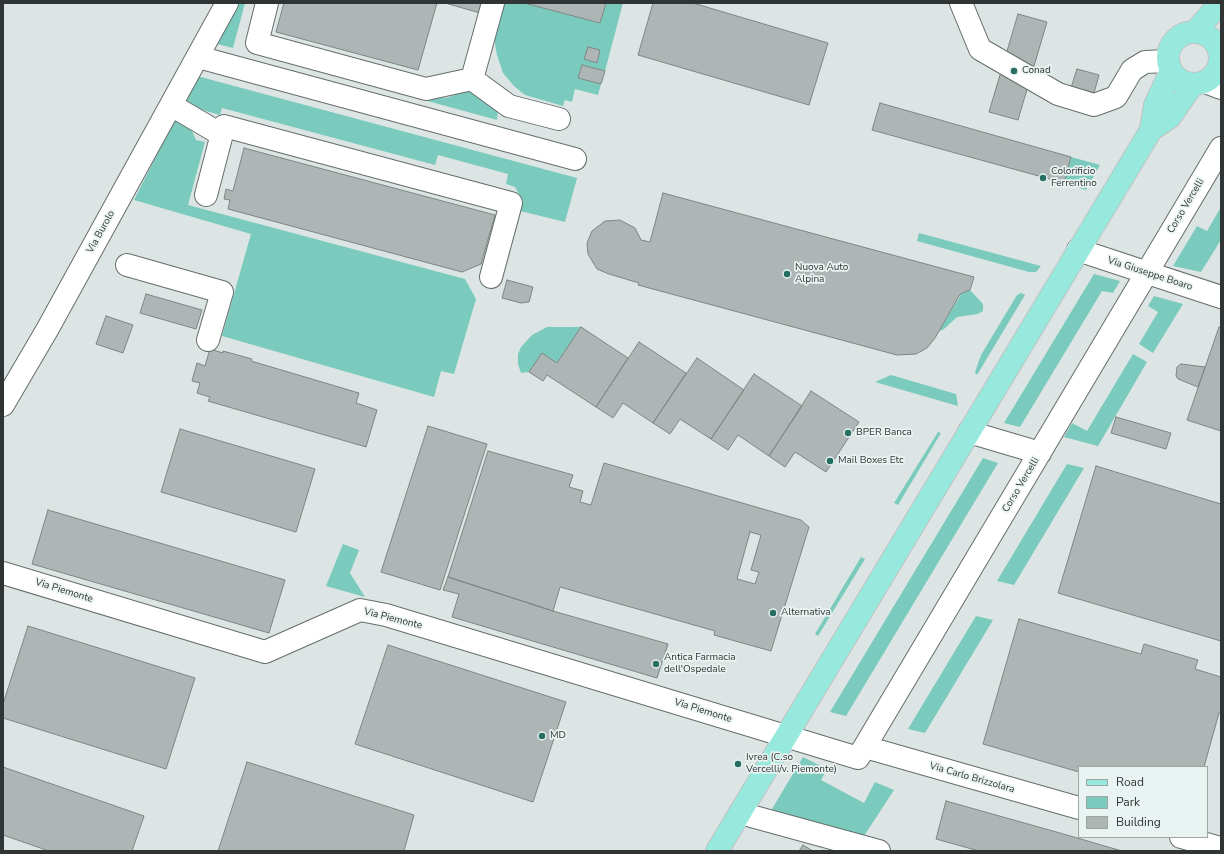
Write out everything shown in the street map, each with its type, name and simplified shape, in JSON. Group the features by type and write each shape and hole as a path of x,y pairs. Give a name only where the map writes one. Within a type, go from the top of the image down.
{"main road":[{"path":"1195,32 1220,3"},
{"path":"717,851 1151,130 1155,105 1170,66 1170,47 1177,37 1189,32 1205,34 1220,47 1218,70 1206,85 1170,117 1151,130"},
{"path":"1170,66 1179,79 1206,85"}],"street":[{"name":"Via Burolo","path":"3,405 47,330 228,3"},
{"path":"267,3 256,43 426,88 472,79 509,106 559,119"},
{"path":"472,79 493,3"},
{"path":"960,3 980,49 1058,94 1094,105 1116,97 1132,70 1145,62 1170,66"},
{"path":"198,58 575,159"},
{"path":"171,105 222,135"},
{"path":"206,195 224,126 511,203 491,277"},
{"name":"Corso Vercelli","path":"787,736 858,758 1221,148"},
{"name":"Via Giuseppe Boaro","path":"1078,250 1221,298"},
{"path":"127,265 222,292 208,340"},
{"path":"969,432 1040,453"},
{"name":"Via Piemonte","path":"3,573 265,652 360,610 378,614 787,736"},
{"name":"Via Carlo Brizzolara","path":"865,747 1078,808"},
{"path":"740,813 879,851"},
{"path":"1185,838 1221,848"}],"green space":[{"path":"235,3 245,3 233,48 213,43"},
{"path":"498,3 524,3 600,23 606,3 623,3 605,71 582,65 578,78 601,84 598,95 575,89 572,102 565,100 563,106 525,95 514,86 503,73 497,55 494,39"},
{"path":"197,76 577,178 565,222 520,211 523,201 515,187 506,184 508,174 438,155 435,165 222,108 220,115 202,110 184,100"},
{"path":"469,90 498,109 497,120 413,97 414,92 446,98"},
{"path":"175,119 191,129 196,140 205,142 188,205 465,279 476,299 454,374 441,371 434,397 222,336 251,234 134,200"},
{"path":"1071,157 1100,165 1086,190 1064,183"},
{"path":"1221,207 1221,240 1201,272 1173,266 1197,226 1207,231"},
{"path":"919,233 1041,266 1036,272 1029,272 917,241"},
{"path":"1094,274 1120,281 1113,293 1102,291 1020,427 1004,423"},
{"path":"970,290 983,304 983,311 978,314 957,317 944,329 938,332 962,293"},
{"path":"1021,293 1025,295 977,375 975,372 981,355 1017,295"},
{"path":"1154,296 1183,304 1153,353 1139,344 1158,312 1148,306"},
{"path":"547,327 581,327 557,363 542,353 529,372 521,373 518,364 518,354 521,347 532,335"},
{"path":"1133,354 1147,362 1098,446 1064,437 1072,423 1087,431"},
{"path":"891,375 956,394 958,406 875,382"},
{"path":"938,432 941,433 898,505 894,503"},
{"path":"983,458 998,463 846,716 830,712"},
{"path":"1067,464 1084,468 1014,585 997,581"},
{"path":"343,544 359,550 350,573 365,597 326,586"},
{"path":"861,557 865,559 818,636 815,634"},
{"path":"976,616 993,620 925,733 908,729"},
{"path":"803,757 827,769 821,780 864,803 875,782 894,790 862,839 795,821 772,809"}],"building":[{"path":"284,3 437,3 418,70 276,32"},
{"path":"445,3 483,3 480,13"},
{"path":"524,3 606,3 600,23"},
{"path":"653,3 693,3 828,43 809,105 638,55"},
{"path":"1018,14 1047,22 1018,120 989,112"},
{"path":"588,47 600,50 597,63 584,59"},
{"path":"582,65 605,71 601,84 578,78"},
{"path":"1077,69 1099,75 1094,93 1085,90 1082,98 1069,94"},
{"path":"880,103 1071,157 1064,183 872,130"},
{"path":"244,148 495,215 481,264 462,272 228,209 230,200 224,199 226,189 233,191"},
{"name":"Nuova Auto Alpina","path":"663,193 974,277 970,290 959,296 935,338 927,348 916,354 897,355 638,285 639,283 597,269 588,254 587,243 592,231 605,221 620,220 635,228 641,240 650,242"},
{"path":"507,280 533,287 529,302 521,303 502,298"},
{"path":"146,294 202,310 196,329 140,313"},
{"path":"106,316 133,325 123,353 96,344"},
{"path":"581,327 628,358 596,407 547,375 543,381 529,372 542,353 557,363"},
{"path":"1219,327 1221,328 1221,431 1187,420"},
{"path":"639,342 686,373 653,423 623,403 613,418 596,407"},
{"path":"210,349 252,359 251,361 359,393 356,403 377,410 366,447 208,401 210,397 197,393 200,383 192,381 197,363 205,366"},
{"path":"697,358 744,390 711,439 680,419 670,434 653,423"},
{"path":"1181,364 1205,367 1198,387 1178,379 1176,376 1177,367"},
{"path":"754,374 802,406 769,456 738,435 728,450 711,439"},
{"path":"811,391 859,422 826,472 795,452 785,467 769,456"},
{"path":"1116,417 1171,433 1166,449 1111,433"},
{"path":"428,426 487,444 440,590 381,572"},
{"path":"180,429 315,469 296,532 161,492"},
{"path":"488,451 573,475 569,487 583,491 580,502 591,505 604,463 801,520 809,527 771,651 714,635 715,631 560,587 553,611 448,577","holes":["750,532 761,535 751,570 759,572 755,584 737,579"]},
{"path":"1096,466 1221,504 1221,641 1058,593"},
{"path":"48,510 285,580 269,633 32,564"},
{"path":"448,577 553,611 668,644 657,678 452,617 459,594 443,590"},
{"path":"1019,619 1141,654 1144,644 1198,660 1195,669 1221,677 1221,713 1219,713 1204,766 1078,766 1078,772 983,744"},
{"path":"28,626 195,678 166,769 3,718 3,704"},
{"path":"388,645 566,702 533,802 355,744"},
{"path":"247,762 414,815 404,851 218,851"},
{"path":"3,767 144,816 132,851 49,851 3,835"},
{"path":"946,801 1122,851 979,851 936,839"},
{"path":"803,845 813,851 799,851"}],"place":[{"name":"Conad","path":"1014,71"},
{"name":"Colorificio Ferrentino","path":"1043,178"},
{"name":"Nuova Auto Alpina","path":"787,274"},
{"name":"BPER Banca","path":"848,433"},
{"name":"Mail Boxes Etc","path":"830,461"},
{"name":"Alternativa","path":"773,613"},
{"name":"Antica Farmacia dell'Ospedale","path":"656,664"},
{"name":"MD","path":"542,736"},
{"name":"Ivrea (C.so Vercelli/v. Piemonte)","path":"738,764"}]}
